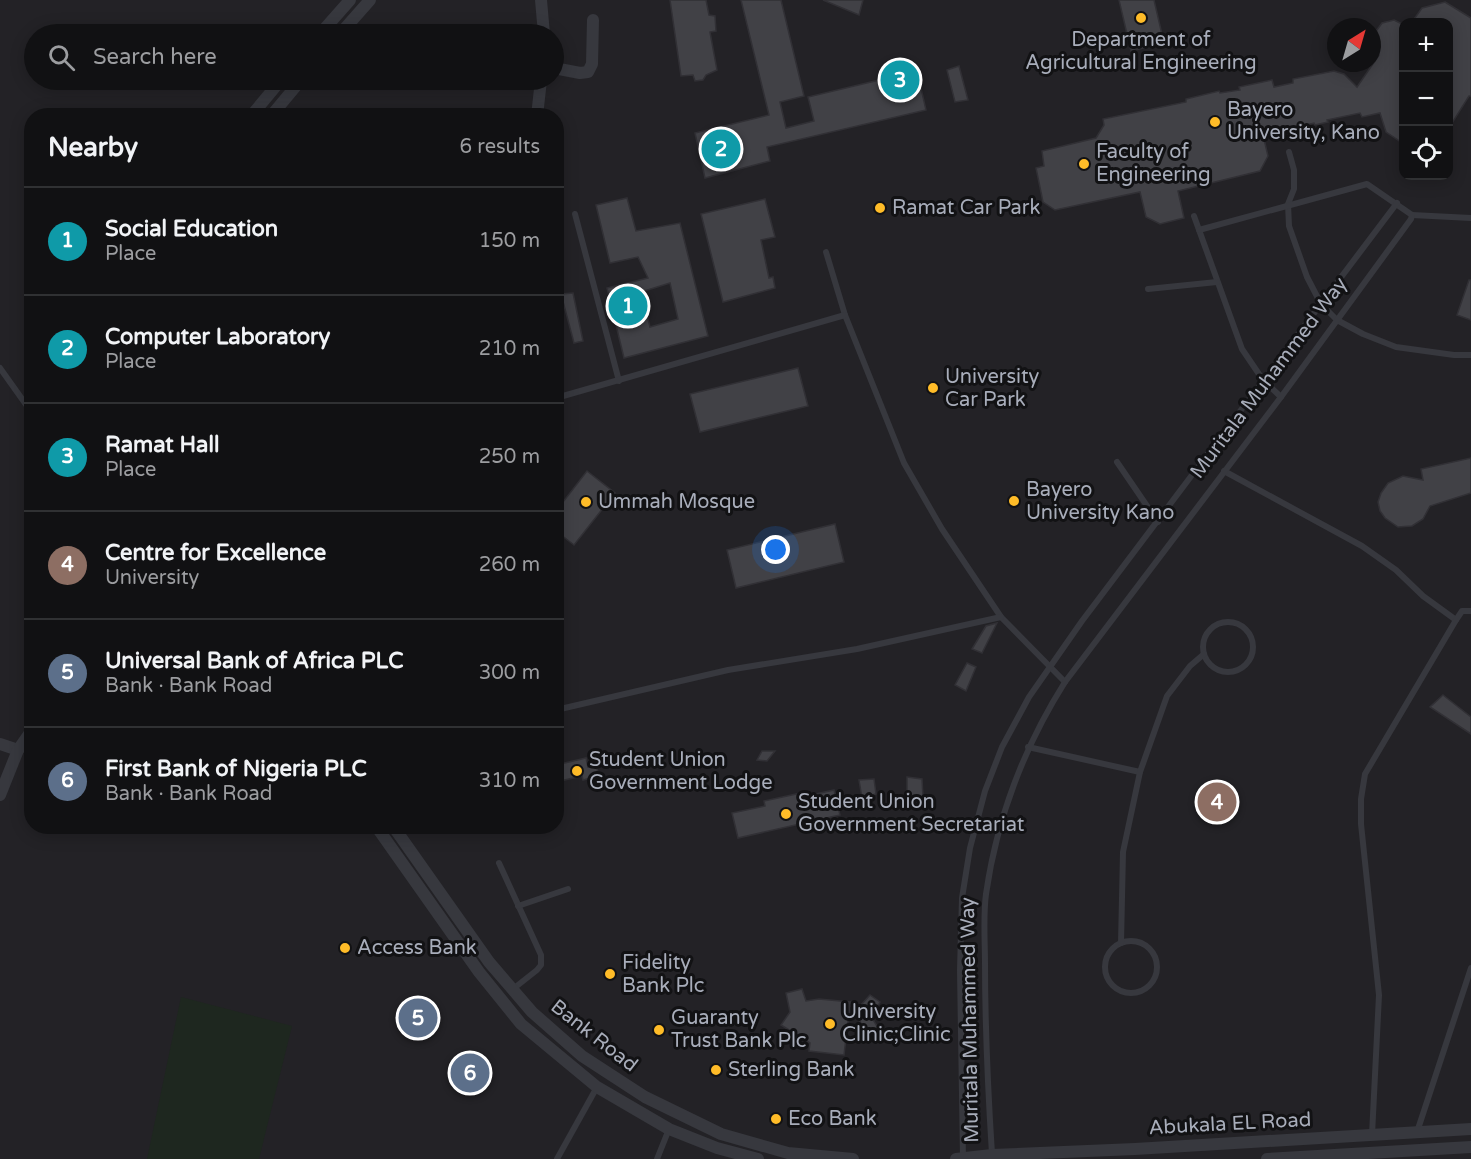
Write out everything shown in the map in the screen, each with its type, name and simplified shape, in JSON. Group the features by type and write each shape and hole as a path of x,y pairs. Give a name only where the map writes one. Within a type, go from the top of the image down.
{"street":[{"path":"329,24 350,0"},
{"path":"349,24 370,0"},
{"path":"541,0 543,24"},
{"path":"564,70 588,72 592,64 593,20"},
{"path":"258,108 273,90"},
{"path":"278,108 293,90"},
{"path":"538,108 540,90"},
{"path":"0,795 18,750 24,741"},
{"path":"0,744 18,750"},
{"path":"382,834 479,972 520,1024 597,1087 669,1129 717,1148 758,1159"},
{"name":"Bank Road","path":"399,834 489,962 532,1012 582,1056 645,1097 721,1134 788,1153 853,1159"},
{"name":"Abukala EL Road","path":"992,1157 1471,1129"},
{"path":"1267,1159 1360,1156 1471,1147"},
{"path":"961,1159 992,1157"}],"lane":[{"path":"1289,152 1294,170 1294,189 1288,204 1289,226 1307,277 1320,304 1337,320 1363,334 1396,347 1454,355 1471,355"},
{"path":"1198,230 1367,184 1397,203 1412,217 1471,218"},
{"path":"961,1159 962,898 970,848 985,791 1002,747 1029,697 1049,668 1397,203"},
{"path":"575,214 619,381"},
{"path":"1194,216 1242,349 1263,380 1281,397"},
{"name":"Muritala Muhammed Way","path":"992,1157 986,1060 986,896 1000,825 1028,747 1044,715 1065,682 1128,602 1281,397 1412,217"},
{"path":"826,252 845,315 904,463 942,529 1001,617 1065,682"},
{"path":"1148,289 1217,282"},
{"path":"564,396 845,315"},
{"path":"0,368 24,402"},
{"path":"1117,462 1158,522"},
{"path":"1224,471 1362,546 1396,570 1423,596 1456,620"},
{"path":"1372,1136 1379,995 1360,800 1365,774 1456,620 1462,611 1471,611"},
{"path":"564,708 728,670 857,649 1001,617"},
{"path":"1221,622 1237,623 1249,632 1252,640 1252,655 1248,662 1236,671 1220,670 1208,661 1204,654 1203,646 1208,631 1221,622"},
{"path":"1121,943 1128,941 1144,945 1154,957 1156,973 1153,980 1141,991 1125,992 1111,984 1107,977 1105,961 1108,954 1121,943 1124,852 1140,772 1167,696 1190,666 1204,654"},
{"path":"1028,747 1140,772"},
{"path":"498,863 541,955 541,965 512,989"},
{"path":"519,906 568,889"},
{"path":"1416,1133 1471,968"},
{"path":"557,1159 597,1087"},
{"path":"657,1159 669,1129"}],"shaded area":[{"name":"Bayero University Kano","path":"0,0 1471,0 1471,1159 0,1159"},
{"path":"181,997 292,1026 259,1159 147,1159"}],"building":[{"path":"670,0 706,0 709,15 715,16 716,31 710,32 717,70 706,75 703,80 695,81 693,75 681,76"},
{"path":"741,0 781,0 804,96 780,102 786,128 814,121 808,97 917,71 926,110 767,147 770,161 705,178 695,133 769,115"},
{"path":"823,0 863,0 859,15"},
{"name":"Department of Agricultural Engineering","path":"1119,0 1154,0 1164,43 1131,51"},
{"path":"1445,2 1471,18 1471,96 1453,122 1453,18 1415,18 1422,8"},
{"name":"Bayero University, Kano","path":"1394,20 1399,22 1399,141 1386,132 1380,113 1362,117 1360,113 1263,135 1268,156 1260,171 1178,191 1184,218 1160,224 1146,217 1140,192 1055,210 1043,202 1036,168 1044,166 1042,151 1096,138 1104,125 1103,119 1186,102 1186,99 1219,91 1220,93 1240,90 1239,87 1272,80 1274,87 1293,83 1293,79 1337,72 1344,74 1357,87 1367,72 1381,72 1382,23"},
{"path":"959,66 968,100 955,102 947,70"},
{"path":"627,198 636,231 680,223 708,336 624,358 607,288 648,278 638,257 610,263 596,205","holes":["670,283 678,319 650,327 641,292"]},
{"path":"765,199 775,237 761,240 769,278 773,277 775,288 723,302 701,214"},
{"path":"1469,280 1471,280 1471,320 1457,315"},
{"path":"573,293 583,341 574,343 564,305 564,294"},
{"path":"798,368 808,406 700,432 690,394"},
{"path":"1471,458 1471,493 1430,506 1423,519 1412,526 1398,527 1385,518 1380,511 1378,502 1388,483 1403,476 1423,480 1421,469"},
{"name":"Ummah Mosque","path":"587,471 615,493 574,545 564,537 564,501"},
{"path":"835,524 844,562 736,588 727,550"},
{"path":"997,623 982,653 972,649 986,626"},
{"path":"967,663 976,667 966,691 955,685"},
{"path":"1443,695 1471,717 1471,734 1430,707"},
{"path":"762,751 775,751 767,761 757,760"},
{"name":"Student Union Government Lodge","path":"586,758 588,767 596,765 599,776 583,780 582,776 564,780 564,763"},
{"path":"907,777 922,779 923,797 907,797"},
{"path":"874,779 876,794 862,798 859,780"},
{"name":"Student Union Government Secretariat","path":"834,790 840,815 738,838 732,813 765,806 764,801 801,793 802,797"},
{"name":"University Clinic;Clinic","path":"802,989 806,1001 819,999 851,1002 860,1006 870,995 880,1002 872,1018 880,1031 870,1039 850,1004 844,1055 809,1051 810,1043 781,1025 790,1012 786,993"}],"place":[{"name":"Department of Agricultural Engineering","path":"1141,18"},
{"name":"Ramat Hall","path":"900,80"},
{"name":"Bayero University, Kano","path":"1215,122"},
{"name":"Computer Laboratory","path":"721,149"},
{"name":"Faculty of Engineering","path":"1084,164"},
{"name":"Ramat Car Park","path":"880,208"},
{"name":"Social Education","path":"628,306"},
{"name":"University Car Park","path":"933,388"},
{"name":"Bayero University Kano","path":"1014,501"},
{"name":"Ummah Mosque","path":"586,502"},
{"name":"Student Union Government Lodge","path":"577,771"},
{"name":"Centre for Excellence","path":"1217,802"},
{"name":"Student Union Government Secretariat","path":"786,814"},
{"name":"Access Bank","path":"345,948"},
{"name":"Fidelity Bank Plc","path":"610,974"},
{"name":"Universal Bank of Africa PLC","path":"418,1018"},
{"name":"University Clinic;Clinic","path":"830,1024"},
{"name":"Guaranty Trust Bank Plc","path":"659,1030"},
{"name":"Sterling Bank","path":"716,1070"},
{"name":"First Bank of Nigeria PLC","path":"470,1073"},
{"name":"Eco Bank","path":"776,1119"}]}
